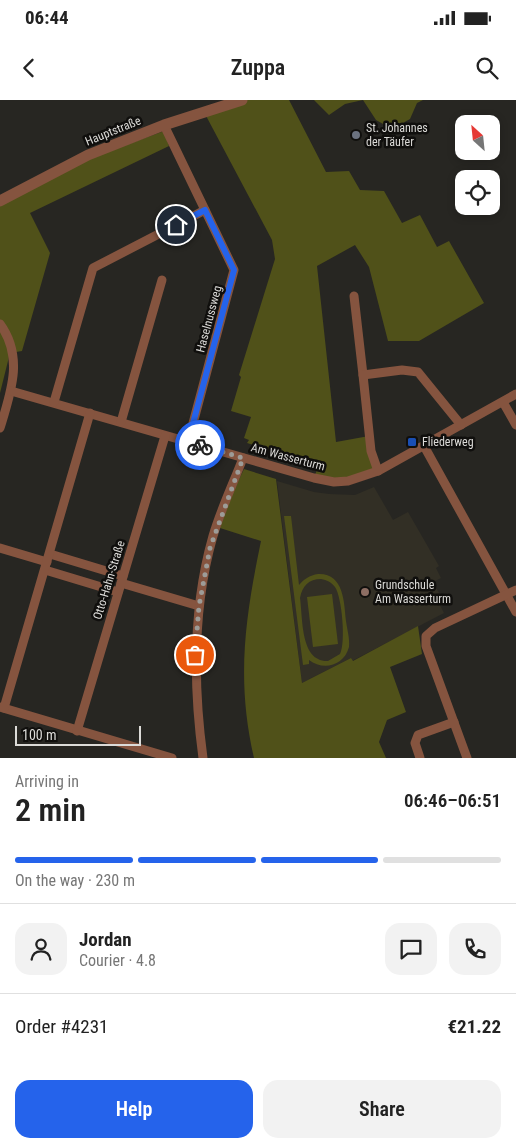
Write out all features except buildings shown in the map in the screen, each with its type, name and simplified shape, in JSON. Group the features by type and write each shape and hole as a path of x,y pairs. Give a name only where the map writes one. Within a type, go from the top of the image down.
{"street":[{"name":"Hauptstraße","path":"0,201 88,155 164,125 242,100"},
{"name":"Haselnussweg","path":"164,125 234,270 188,442"},
{"path":"54,402 93,268 205,210"},
{"path":"121,422 162,280"},
{"path":"354,296 371,452 378,471"},
{"path":"0,324 11,343 15,367 11,391 0,428"},
{"path":"363,375 402,370 418,372 461,425"},
{"name":"Am Wasserturm","path":"11,391 243,458 334,482 378,471 516,394"},
{"path":"503,402 516,425"},
{"path":"90,414 2,708 172,758"},
{"name":"Otto-Hahn-Straße","path":"77,730 165,436"},
{"path":"424,446 516,612"},
{"path":"203,758 196,682 199,606 213,536 243,458"},
{"path":"0,548 199,606"},
{"path":"47,562 120,584"},
{"path":"467,758 426,646 426,636 435,628 516,590"},
{"path":"420,758 415,743 418,735 454,722"}],"shaded area":[{"path":"242,100 289,100 326,172 349,171 360,190 384,191 402,223 420,215 437,247 449,241 484,303 419,341 388,341 369,267 355,245 317,266 336,442 369,436 378,471 348,481 314,478 319,464 247,443 249,440 244,438 251,417 231,411 241,377 239,375 275,259 272,240 204,112"},
{"path":"314,100 363,100 345,104 329,115"},
{"path":"363,100 423,100 417,103 410,119 392,129 376,120"},
{"path":"164,131 169,146 30,213 50,253 22,351 10,353 0,393 0,205 91,158"},
{"path":"244,469 276,479 302,683 351,658 353,661 418,626 422,654 390,667 406,712 387,720 379,742 386,758 254,758 248,729 244,675 247,623 261,541 220,528 231,496"},
{"name":"Grundschule Am Wasserturm","path":"277,481 314,492 329,494 355,495 374,487 393,520 408,512 439,566 436,568 441,578 433,582 444,602 440,605 444,613 352,661 351,658 302,683"},
{"path":"284,516 291,516 299,585 307,578 318,574 327,575 338,583 343,598 349,637 349,647 343,659 326,666 309,660 309,664 303,665","holes":["321,579 335,587 340,600 342,620 343,640 340,654 328,661 319,659 312,654 308,647 303,627 300,598 302,590 307,584 313,580"]},
{"path":"332,594 338,644 313,647 307,597"}],"way so far":[{"path":"195,655 199,606 207,560 218,520 243,458 200,445"}],"place":[{"name":"St. Johannes der Täufer","path":"356,135"},
{"name":"Fliederweg","path":"412,442"},
{"name":"Grundschule Am Wasserturm","path":"365,592"}],"route":[{"path":"176,225 205,210 234,270 188,442 200,445"}]}
